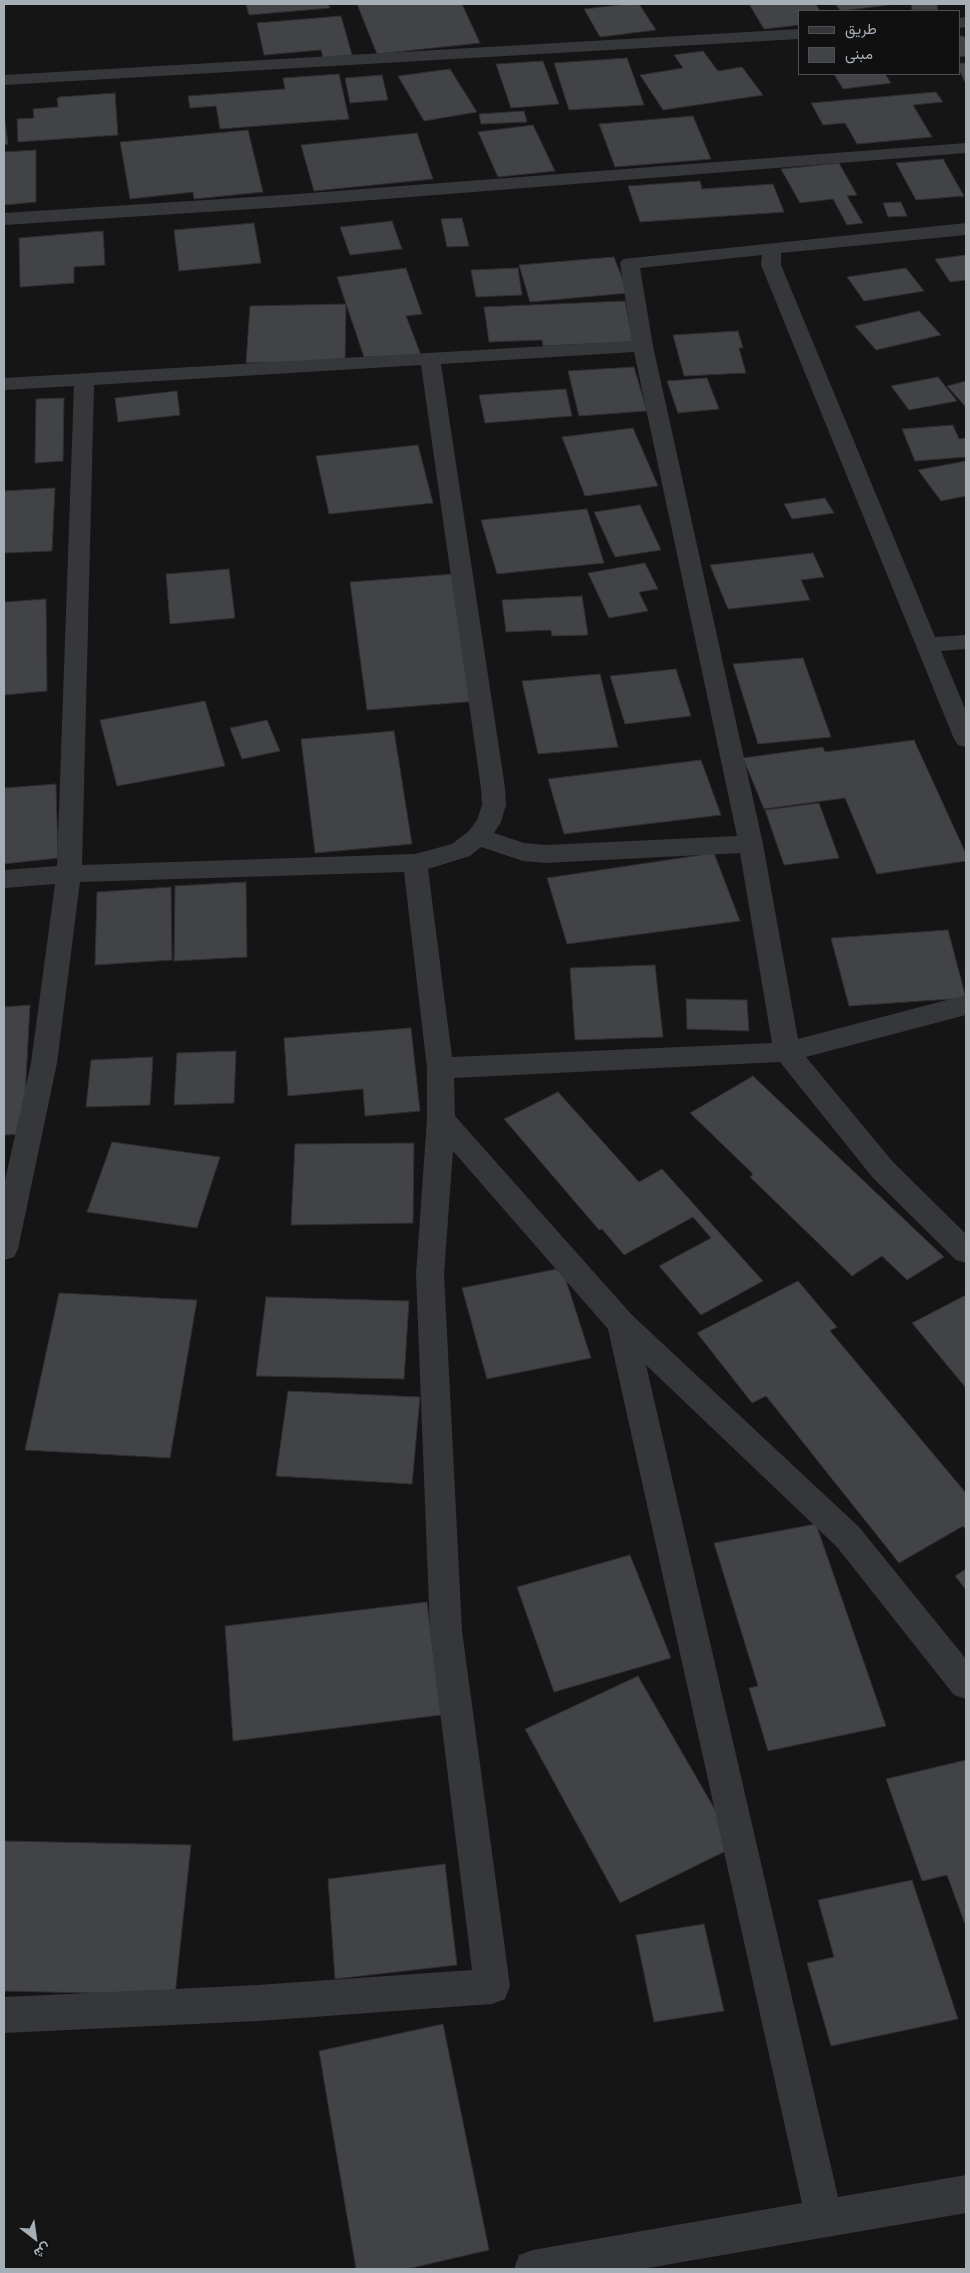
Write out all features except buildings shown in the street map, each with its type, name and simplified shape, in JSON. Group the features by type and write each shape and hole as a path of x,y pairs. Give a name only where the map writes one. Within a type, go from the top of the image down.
{"street":[{"path":"4,80 210,70 798,34"},
{"path":"4,219 284,201 966,148"},
{"path":"966,229 630,263 643,346 751,844 786,1052 883,1170 966,1252"},
{"path":"772,248 771,265 966,739"},
{"path":"4,384 643,346"},
{"path":"4,879 69,874 415,863 439,858 461,850 478,837 489,822 494,805 494,797 430,358"},
{"path":"4,1249 44,1063 69,874 84,380"},
{"path":"927,644 966,642"},
{"path":"478,837 523,852 546,854 751,844"},
{"path":"4,2015 258,2003 492,1986 446,1631 430,1274 440,1119 440,1068 415,863"},
{"path":"440,1068 786,1052 966,1005"},
{"path":"440,1119 622,1324 848,1537 966,1684"},
{"path":"622,1324 824,2218"},
{"path":"533,2269 966,2194"}]}
